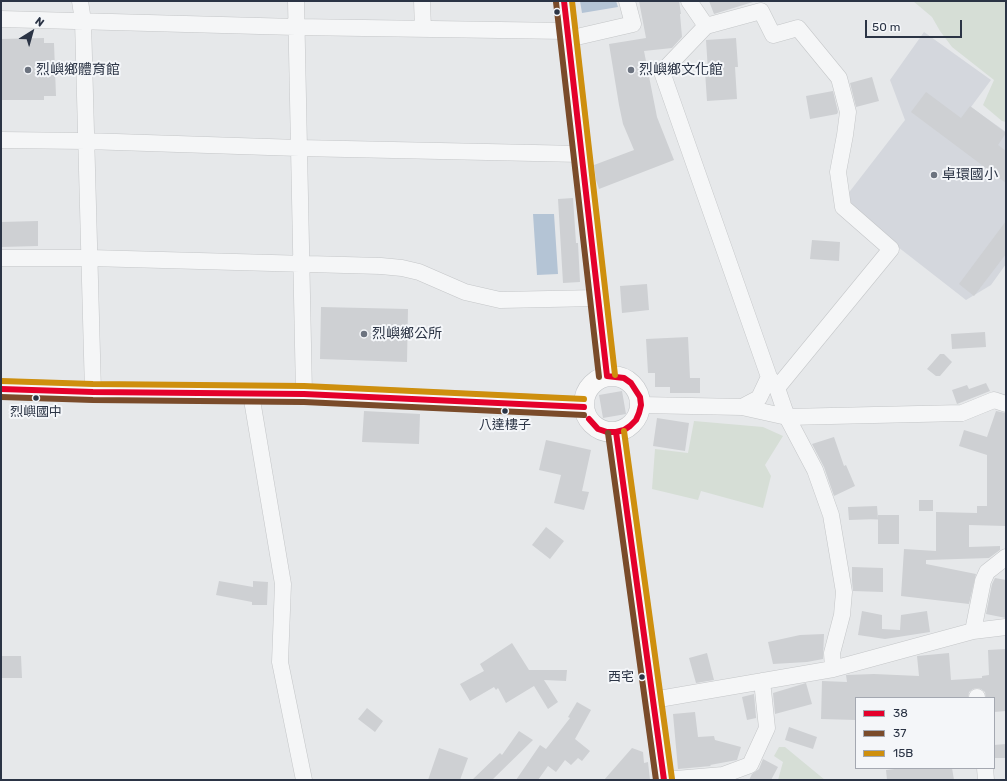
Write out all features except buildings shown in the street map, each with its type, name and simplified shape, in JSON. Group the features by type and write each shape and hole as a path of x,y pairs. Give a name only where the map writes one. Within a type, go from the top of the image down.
{"main road":[{"path":"564,1 607,376"},
{"path":"607,376 615,376 624,378 631,382 640,397 640,405 636,420 630,426 624,430 607,432 598,429 586,416 584,398 587,390 599,379 607,376"},
{"path":"1,389 93,392 304,394 584,407"},
{"path":"616,432 664,780"}],"street":[{"path":"80,1 83,21 93,392"},
{"path":"296,1 304,394"},
{"path":"422,1 423,28"},
{"path":"1,19 423,28 568,35 633,24 627,1"},
{"path":"689,1 706,26"},
{"path":"742,407 759,398 773,383 891,249 843,207 838,172 848,112 838,78 798,28 773,35 762,10 706,26 662,72 773,383 787,417 815,470 831,515 844,592 842,615 832,653 833,669"},
{"path":"1,140 582,154"},
{"path":"1,258 90,258 381,266 402,268 419,272 466,292 500,300 598,298"},
{"path":"251,394 283,584 280,662 304,780"},
{"path":"640,405 742,407 787,417 962,413 994,400 1006,404"},
{"path":"973,631 983,581 987,572 1006,557"},
{"path":"653,700 833,669 973,631 1006,627"},
{"path":"664,780 722,775 750,765 767,728 762,681"},
{"path":"985,769 986,780"}],"shaded area":[{"path":"913,1 1006,1 1006,122 1002,121 983,105 994,80 952,47 932,17"},
{"name":"卓環國小","path":"924,32 991,80 971,107 1006,132 1006,149 1003,153 1006,155 1006,264 991,285 966,300 848,208 847,195 905,120 890,80"},
{"path":"694,421 763,427 783,436 765,465 771,476 763,508 701,491 698,500 652,489 655,449 688,453"},
{"path":"779,747 785,747 825,780 778,780 783,762 774,756"}],"water":[{"path":"580,1 616,1 618,7 582,13"},
{"path":"533,214 554,214 558,274 537,275"}],"transit line":[{"name":"38","path":"564,1 607,376"},
{"name":"15B","path":"572,1 615,375"},
{"name":"37","path":"556,2 599,377"},
{"name":"38","path":"589,419 598,429 607,432 616,432 624,430 630,426 636,420 639,413 641,405 640,397 631,383 624,378 607,376"},
{"name":"15B","path":"1,381 93,384 304,386 584,399"},
{"name":"38","path":"1,389 93,392 304,394 584,407"},
{"name":"37","path":"1,397 93,400 304,402 584,415"},
{"name":"15B","path":"624,431 672,779"},
{"name":"38","path":"616,432 664,780"},
{"name":"37","path":"608,433 656,780"}],"place":[{"name":"烈嶼鄉體育館","path":"28,70"},
{"name":"烈嶼鄉文化館","path":"631,70"},
{"name":"卓環國小","path":"934,175"},
{"name":"烈嶼鄉公所","path":"364,334"},
{"name":"烈嶼國中","path":"36,398"},
{"name":"八達樓子","path":"505,411"},
{"name":"西宅","path":"642,677"}]}
